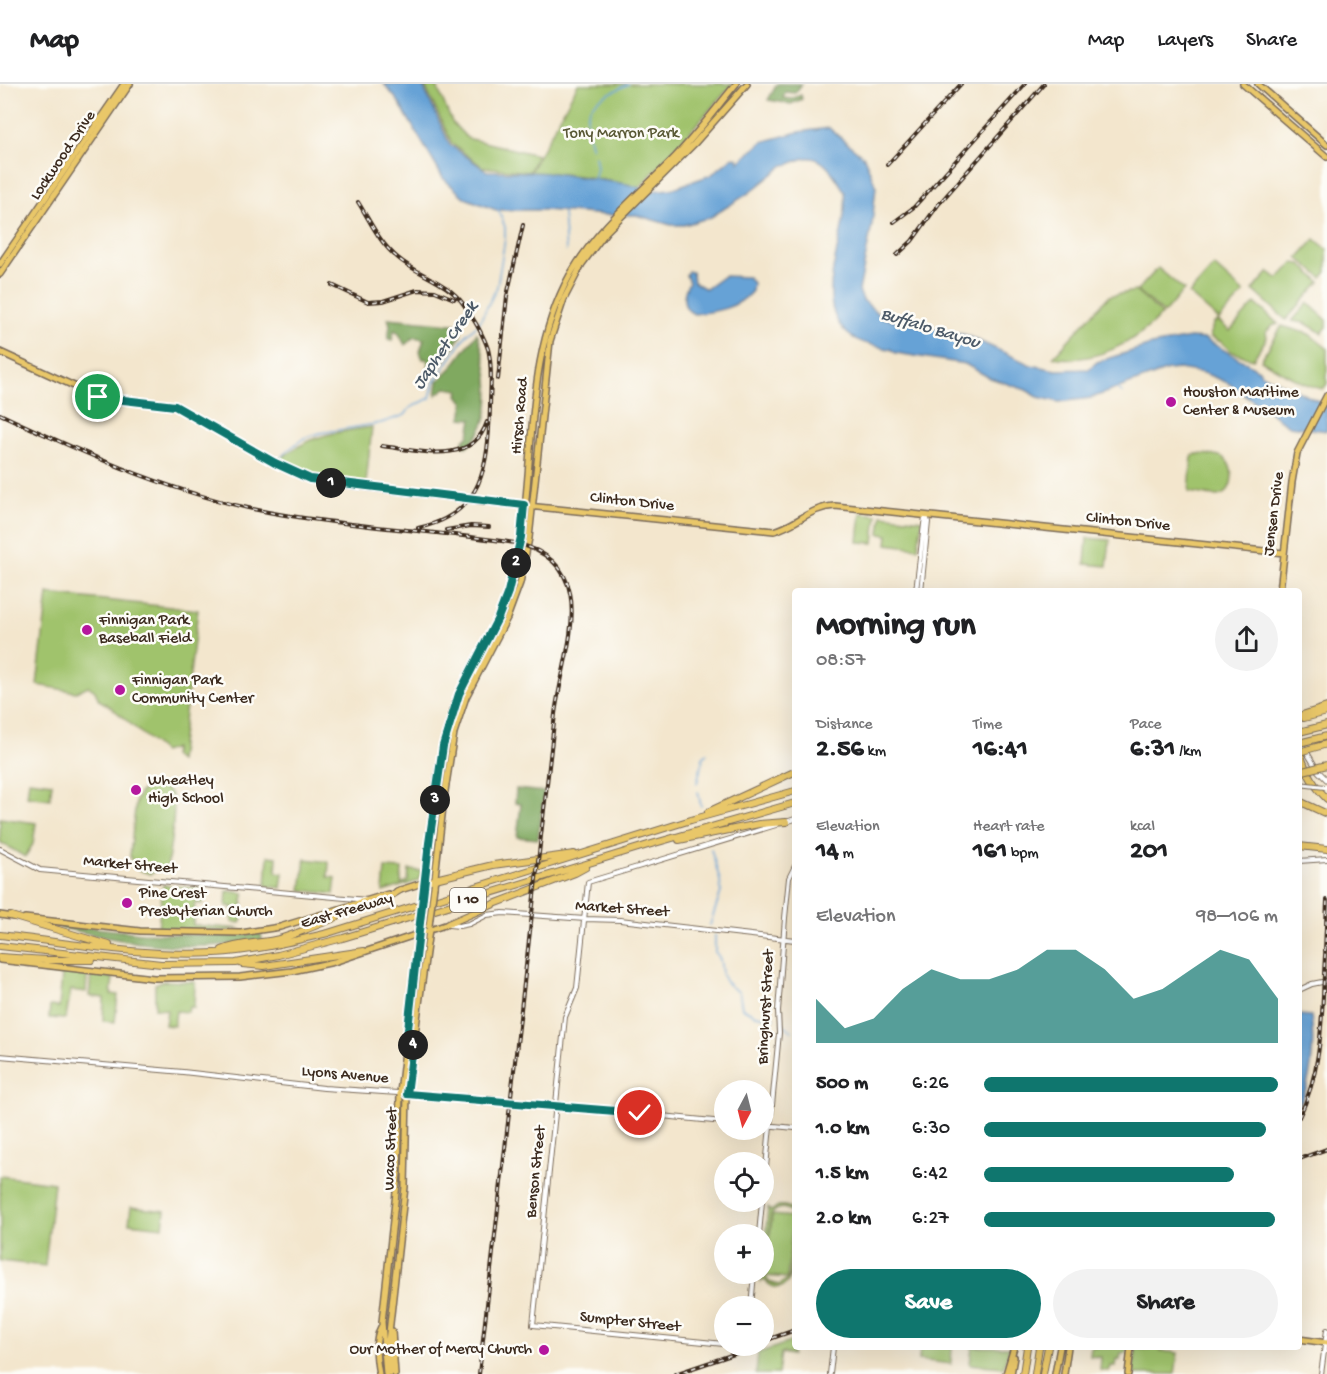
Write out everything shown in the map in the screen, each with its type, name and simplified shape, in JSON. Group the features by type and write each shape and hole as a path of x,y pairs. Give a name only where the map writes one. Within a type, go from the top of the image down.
{"highway":[{"path":"1302,717 1327,707"},
{"path":"1302,717 1327,712"},
{"path":"1302,731 1327,725"},
{"path":"1302,742 1327,736"},
{"path":"1302,751 1327,744"},
{"path":"1302,757 1311,779 1327,799"},
{"path":"1302,771 1327,765"},
{"path":"691,820 792,773"},
{"name":"East Freeway","path":"0,935 175,954 216,953 267,947 328,933 691,820 792,792"},
{"name":"East Freeway","path":"0,946 161,964 236,963 343,938 792,804"},
{"path":"1302,804 1325,813"},
{"path":"648,845 759,824 786,822"},
{"path":"1302,846 1327,849"},
{"path":"434,882 482,867 604,848"},
{"path":"448,924 575,873 592,863"},
{"path":"216,953 228,947 266,942 299,932 400,890"},
{"path":"10,916 122,949"},
{"path":"236,963 264,966 364,951"},
{"path":"0,958 117,960"},
{"path":"1023,1374 1027,1350"},
{"path":"1035,1374 1039,1350"},
{"path":"1043,1374 1047,1350"}],"main road":[{"name":"Lockwood Drive","path":"1,269 124,84"},
{"name":"Lockwood Drive","path":"92,133 130,84"},
{"path":"736,84 743,86 714,123 679,156 736,84"},
{"path":"1243,84 1327,157"},
{"path":"1258,84 1327,145"},
{"name":"Hirsch Road","path":"452,713 467,676 498,618 508,592 521,537 537,382 545,340 563,289 605,226 679,156"},
{"name":"Hirsch Road","path":"460,713 475,677 507,618 520,584 532,506 550,340 564,298 591,247"},
{"name":"Clinton Drive","path":"0,352 98,397 175,406 275,463 310,479 532,506 774,531 788,526 812,510 827,506 1284,553"},
{"name":"Jensen Drive","path":"1280,588 1297,453 1327,395"},
{"name":"Waco Street","path":"386,1374 382,1325 398,1174 418,934 442,750 452,713"},
{"name":"Waco Street","path":"410,1039 423,983 449,756 460,713"},
{"path":"0,915 124,930 230,934 266,930 434,882"},
{"path":"0,958 138,977 213,979 314,967 418,934 429,928 448,924"},
{"name":"Waco Street","path":"390,1374 388,1342 405,1187 404,1093"},
{"path":"379,1374 378,1334 382,1325"},
{"path":"390,1325 395,1374"},
{"path":"1302,1339 1326,1343"},
{"path":"1008,1373 1014,1350"},
{"path":"1055,1374 1059,1350"},
{"path":"1064,1374 1068,1350"},
{"path":"1128,1374 1131,1350"}],"street":[{"path":"916,588 925,515"},
{"path":"921,588 928,522 925,515"},
{"path":"1302,748 1317,771 1327,780"},
{"path":"1302,784 1326,787"},
{"path":"786,822 792,820"},
{"name":"Benson Street","path":"533,1325 566,1017 577,988 588,882 786,822"},
{"name":"Market Street","path":"0,849 40,870 368,900"},
{"path":"1302,861 1327,859"},
{"name":"Bringhurst Street","path":"774,1085 779,1034 778,1011 783,939 789,878 792,872"},
{"path":"334,897 339,901 340,909"},
{"name":"Market Street","path":"448,924 459,926 469,924 495,913 585,920 620,920 792,940"},
{"path":"1302,989 1327,981"},
{"name":"Lyons Avenue","path":"0,1056 714,1121"},
{"path":"774,1126 792,1128"},
{"name":"Sumpter Street","path":"533,1325 714,1343"},
{"path":"1321,1374 1327,1330"},
{"path":"830,1374 833,1350"}],"green space":[{"path":"424,84 436,84 452,122 467,138 537,155 529,172 483,167 452,144"},
{"name":"Tony Marron Park","path":"578,84 733,84 639,188 613,181 530,172"},
{"path":"777,84 802,84 795,93 785,92 783,98 791,99 801,95 802,99 791,104 768,100"},
{"path":"1315,239 1327,249 1327,272 1322,278 1298,258"},
{"path":"1293,263 1301,264 1320,282 1286,320 1253,290 1269,272 1278,279"},
{"path":"1214,266 1244,293 1219,320 1189,294"},
{"path":"1158,268 1184,290 1164,313 1137,291"},
{"path":"1135,291 1162,314 1151,325 1126,342 1098,355 1068,359 1053,357 1109,296"},
{"path":"1255,303 1278,324 1266,332 1267,338 1253,359 1232,352 1221,342 1210,337 1213,324 1218,321 1230,331"},
{"path":"1308,303 1327,320 1327,327 1322,333 1305,323 1292,321"},
{"path":"388,318 462,325 460,337 431,377 427,359 423,359 420,352 424,339 414,337 405,345 398,332 394,330 392,340 388,339 390,325"},
{"path":"1282,326 1309,334 1327,348 1327,384 1323,389 1299,381 1261,360"},
{"path":"477,333 488,378 488,409 477,436 466,447 463,441 469,435 472,419 461,418 464,403 458,395 459,390 446,388 436,395 438,381 452,367"},
{"path":"372,427 366,483 309,475 279,460 302,445 323,436"},
{"path":"1196,454 1219,456 1227,461 1232,480 1227,491 1222,495 1189,492 1192,456"},
{"path":"861,513 877,515 874,543 858,542"},
{"path":"882,515 922,520 918,548 887,544 888,535 880,534"},
{"path":"1087,538 1110,540 1107,566 1085,564"},
{"path":"48,594 198,610 179,761 173,756 174,748 163,752 111,707 99,700 95,691 88,686 76,692 37,685"},
{"path":"29,780 52,783 50,799 27,796"},
{"path":"150,786 167,790 172,796 174,805 167,871 163,868 150,874 136,869 130,856 136,800 140,792"},
{"path":"516,789 544,792 538,839 517,837 521,804 515,803"},
{"path":"0,818 36,823 33,844 25,857 0,842"},
{"path":"268,856 277,857 276,872 283,873 281,888 266,886"},
{"path":"305,859 329,862 328,877 336,878 334,894 301,890"},
{"path":"385,868 402,869 401,884 408,881 409,870 422,871 418,881 383,892"},
{"path":"163,885 204,889 203,904 195,903 193,925 241,929 225,931 158,928"},
{"path":"227,891 244,893 241,923 232,922 233,907 226,906"},
{"path":"38,922 142,933 230,936 261,933 262,940 203,946 149,944"},
{"path":"48,969 87,976 86,992 71,990 64,1019 49,1018 50,1006 59,1007 62,975 45,974"},
{"path":"96,975 113,978 111,994 118,995 115,1022 103,1021 104,998 89,996 91,977"},
{"path":"163,981 195,982 194,1007 189,1007 188,1012 176,1011 174,1026 165,1025 167,1010 155,1008 155,984"},
{"path":"0,1176 54,1183 45,1266 0,1261"},
{"path":"778,1206 791,1208 792,1214 785,1208 774,1212"},
{"path":"131,1207 165,1211 163,1227 129,1223"},
{"path":"768,1212 774,1212 771,1215 770,1224 766,1224"},
{"path":"772,1215 792,1217 787,1278 774,1277"},
{"path":"792,1250 790,1277 781,1287 769,1284 779,1285 789,1278"},
{"path":"792,1341 792,1355 781,1353 778,1374 756,1374 758,1356 774,1356 774,1348"},
{"path":"920,1350 952,1350 951,1364 919,1360"},
{"path":"972,1350 1009,1350 1003,1367 970,1364"},
{"path":"1091,1350 1128,1350 1127,1353 1121,1353 1120,1359 1116,1359 1115,1366 1110,1366 1109,1371 1100,1370 1101,1357 1090,1356"},
{"path":"1136,1350 1178,1353 1175,1374 1133,1374"}],"water":[{"name":"Buffalo Bayou","path":"384,84 422,84 450,145 487,171 553,173 627,184 650,191 671,189 711,175 733,157 738,158 739,162 762,142 798,132 829,128 864,157 876,186 872,225 859,291 863,300 883,318 966,335 1031,365 1056,370 1089,369 1097,362 1151,345 1190,338 1205,339 1259,370 1261,374 1327,405 1327,431 1289,426 1228,383 1204,373 1179,369 1168,370 1091,398 1059,402 1038,397 1026,390 990,378 965,364 896,353 856,340 839,323 832,307 833,269 845,210 845,192 828,168 816,159 802,159 784,165 749,193 711,217 684,225 671,225 636,215 496,210 465,198 443,178 398,101"},
{"path":"688,271 692,272 694,282 706,289 724,276 748,277 753,283 752,291 747,297 733,305 694,314 686,308 684,300 689,282 686,275"},
{"path":"1302,1015 1311,1016 1313,1038 1310,1074 1302,1098"}],"waterway":[{"path":"592,148 587,122 592,106 606,95 629,84"},
{"path":"594,181 597,167 595,156"},
{"name":"Japhet Creek","path":"281,458 304,438 320,433 381,423 405,415 410,408 430,398 434,382 467,334 479,323 497,287 505,239 505,227 498,209"},
{"path":"563,213 566,251"},
{"path":"1115,387 1122,392"},
{"path":"697,783 703,758 707,753"},
{"path":"698,792 701,806"},
{"path":"710,925 721,892 711,849"},
{"path":"715,935 715,952 720,958 723,976 727,983 739,992 742,1008 756,1015 775,1018"},
{"path":"782,1023 792,1031"}],"railway":[{"path":"887,165 961,84"},
{"path":"894,222 914,207 1025,84"},
{"path":"897,255 912,241 938,205 1044,84"},
{"path":"358,202 392,252 406,264 441,284 464,305 478,326 490,356 489,429 484,467 478,484 469,499 457,511 440,521 418,528"},
{"path":"498,379 507,296 523,225"},
{"path":"332,285 368,302 383,301 417,290 435,291 454,299"},
{"path":"0,414 121,468 215,500 314,520 515,543 543,554 560,570 569,590 572,613 570,638 555,714 479,1374"},
{"path":"382,446 427,452 456,450 469,445 480,436 487,422"},
{"path":"446,530 471,526 489,527"},
{"path":"1325,951 1327,900"},
{"path":"1302,1110 1314,1076 1318,1054 1326,942"},
{"path":"1302,1158 1327,1149"},
{"path":"774,1337 792,1331"},
{"path":"675,1374 728,1356"}],"place":[{"name":"Houston Maritime Center & Museum","path":"1171,402"},
{"name":"Finnigan Park Baseball Field","path":"87,630"},
{"name":"Finnigan Park Community Center","path":"120,690"},
{"name":"Wheatley High School","path":"136,790"},
{"name":"Pine Crest Presbyterian Church","path":"127,903"},
{"name":"Our Mother of Mercy Church","path":"544,1350"}],"route":[{"path":"98,397 175,406 275,463 301,476 321,482 524,505 517,560 508,592 498,618 459,694 443,746 429,843 407,1038 414,1039 407,1094 640,1113"}]}
